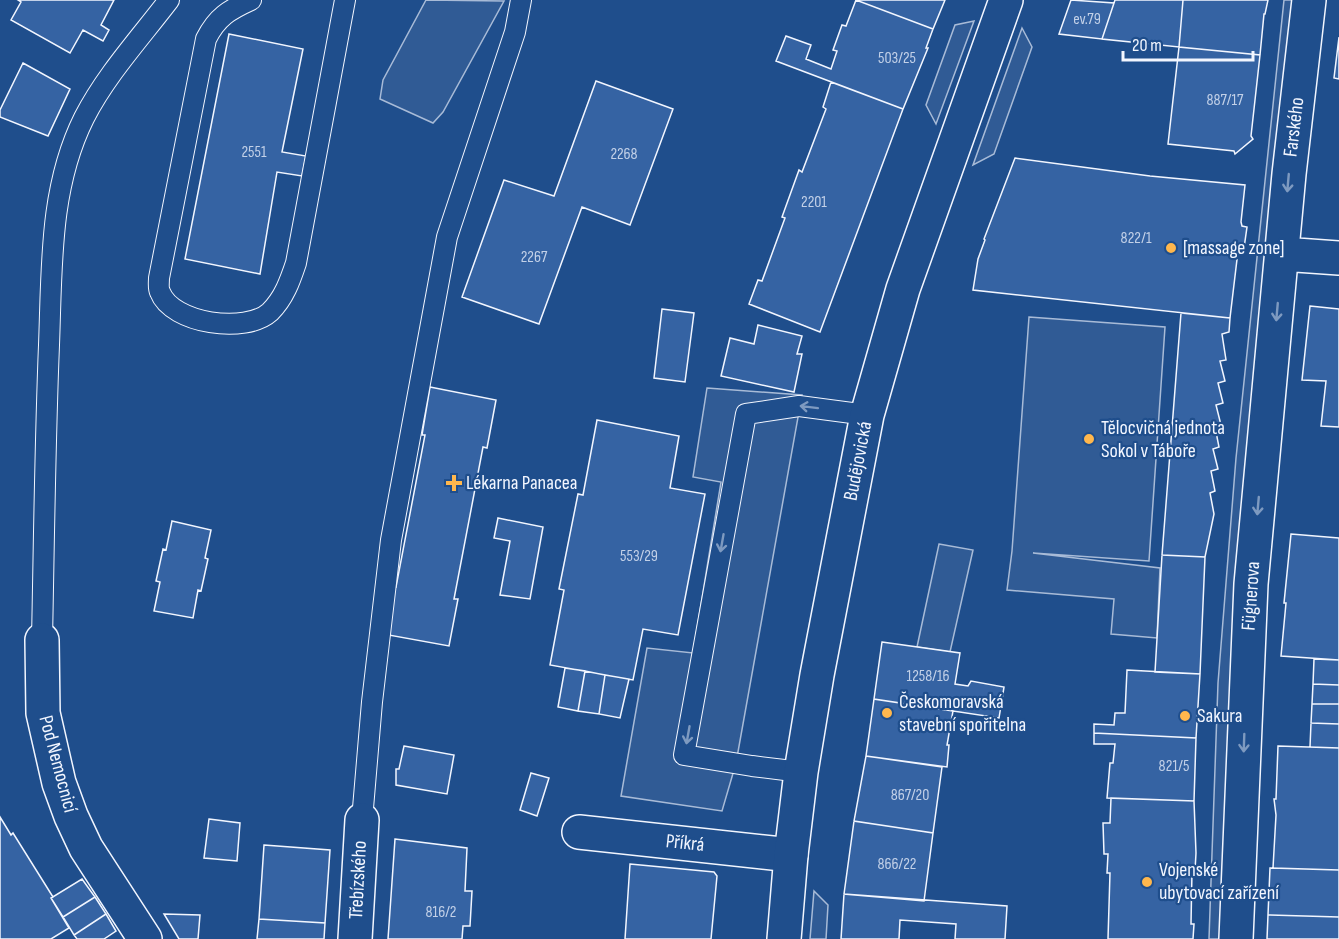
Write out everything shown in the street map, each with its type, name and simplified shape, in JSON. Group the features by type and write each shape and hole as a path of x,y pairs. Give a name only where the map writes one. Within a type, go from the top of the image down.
{"street":[{"name":"Budějovická","path":"784,939 801,772 817,675 867,415 903,289 1006,0"},
{"name":"Farského","path":"1282,254 1309,0"},
{"path":"1282,254 1339,258"},
{"name":"Fügnerova","path":"1236,939 1251,584 1282,254"},
{"name":"Pod Nemocnicí","path":"42,640 43,712 58,783 86,848 145,939"},
{"name":"Třebízského","path":"355,939 362,820"},
{"name":"Příkrá","path":"579,832 791,855"}],"lane":[{"path":"42,640 53,231 60,188 84,119 112,74 169,0"},
{"path":"251,0 231,10 214,23 206,39 159,278 159,291 170,305 192,317 213,324 245,324 269,313 287,289 296,263 345,0"},
{"path":"362,820 372,702 391,540 447,237 515,32 521,0"},
{"path":"801,772 684,755 746,414 799,406 867,415"}],"shaded area":[{"path":"426,0 504,1 443,112 433,123 380,99 383,80"},
{"path":"1284,0 1299,0 1223,939 1209,939 1218,683 1236,458"},
{"path":"974,21 936,124 926,105 955,25"},
{"path":"1022,28 1032,47 994,154 973,165"},
{"name":"Tělocvičná jednota Sokol v Táboře","path":"1029,317 1165,327 1149,561 1033,553 1160,568 1157,638 1111,634 1114,599 1007,590 1012,551"},
{"path":"707,388 802,395 736,763 722,811 621,796 647,648 693,653 721,482 693,477"},
{"path":"939,544 973,550 950,652 917,647"},
{"path":"814,891 828,905 826,939 810,939"}],"building":[{"path":"18,0 114,0 101,25 109,30 103,41 83,30 70,53 11,20 21,2"},
{"path":"856,0 933,29 926,48 928,48 903,109 776,61 786,36 811,45 806,59 831,69 837,51 833,50 842,25 846,26"},
{"path":"856,0 945,0 933,29"},
{"path":"1071,0 1114,3 1102,39 1059,34"},
{"path":"1115,0 1183,0 1179,47 1102,39"},
{"path":"1183,0 1268,0 1264,14 1260,55 1179,47"},
{"path":"229,34 303,49 282,152 306,156 302,176 277,172 260,274 185,259"},
{"path":"1339,37 1339,79 1334,78"},
{"path":"1179,47 1260,55 1251,136 1253,139 1235,154 1234,151 1168,144"},
{"path":"23,63 70,89 48,136 0,117 0,110"},
{"path":"596,81 673,109 630,225 582,207 539,324 462,297 504,180 554,196"},
{"path":"831,82 903,109 820,332 749,304 758,280 762,281 785,218 782,217 799,170 802,172 826,109 823,107"},
{"path":"1015,158 1150,176 1245,185 1241,222 1242,226 1247,227 1244,248 1239,247 1238,251 1230,318 973,290 984,239"},
{"path":"1310,306 1339,309 1339,427 1321,426 1326,381 1302,380"},
{"path":"662,309 694,313 685,382 654,378"},
{"path":"1181,313 1230,318 1229,332 1222,334 1226,360 1220,361 1225,381 1218,383 1223,403 1216,405 1221,425 1215,427 1219,447 1213,449 1218,469 1211,471 1215,491 1210,493 1214,514 1205,557 1162,555"},
{"path":"758,325 802,336 797,354 802,354 794,392 721,376 730,338 754,344"},
{"path":"430,387 496,400 487,448 483,447 454,599 458,599 449,646 383,634 393,586 396,587 425,435 422,435"},
{"path":"597,420 679,436 670,488 705,494 678,635 643,629 633,680 550,665 564,590 559,589 578,494 583,495"},
{"path":"498,518 543,527 530,599 500,595 510,541 494,538"},
{"path":"172,521 211,530 205,558 208,559 201,591 198,590 193,618 154,611 160,582 156,581"},
{"path":"1291,534 1339,538 1339,660 1281,656"},
{"path":"1162,555 1205,557 1200,674 1155,672"},
{"path":"882,642 960,653 955,684 968,686 971,681 1004,687 999,718 874,699"},
{"path":"1314,659 1339,660 1339,685 1313,684"},
{"path":"565,668 585,671 578,711 558,707"},
{"path":"1127,670 1200,674 1196,738 1094,733 1094,724 1114,725 1115,713 1125,713"},
{"path":"585,671 605,675 599,714 578,711"},
{"path":"605,675 629,679 620,718 599,714"},
{"path":"1313,684 1339,685 1339,704 1312,704"},
{"path":"874,699 953,711 947,745 949,745 947,767 866,756"},
{"path":"1312,704 1339,704 1339,724 1311,723"},
{"path":"1311,723 1339,724 1339,748 1310,747"},
{"path":"1094,733 1196,738 1194,801 1107,798 1110,763 1113,763 1115,744 1094,744"},
{"path":"404,746 454,755 447,794 396,785 396,769 399,769"},
{"path":"1278,746 1339,748 1339,870 1273,868 1276,815 1274,799 1276,799"},
{"path":"866,756 942,767 933,833 854,821"},
{"path":"531,773 549,778 537,816 520,810"},
{"path":"1111,798 1194,801 1196,853 1195,871 1192,871 1193,939 1108,939 1110,873 1107,873 1108,854 1104,854 1103,823 1110,823"},
{"path":"0,817 11,835 13,833 53,897 51,898 69,928 51,939 0,939"},
{"path":"209,819 240,823 237,861 204,858"},
{"path":"854,821 933,833 924,901 844,894"},
{"path":"395,839 467,848 465,891 472,891 470,926 463,926 462,939 388,939"},
{"path":"264,845 330,850 325,923 259,919"},
{"path":"630,864 714,872 717,876 711,939 625,939"},
{"path":"1270,868 1339,870 1339,917 1268,915"},
{"path":"82,879 95,897 63,917 51,898"},
{"path":"844,894 1007,906 1005,939 955,939 956,924 900,920 899,939 841,939"},
{"path":"95,897 106,914 74,935 63,917"},
{"path":"106,914 116,931 104,939 77,939 74,935"},
{"path":"164,914 200,915 198,939 179,939"},
{"path":"1268,915 1339,917 1339,939 1267,939"},
{"path":"259,919 325,923 324,939 257,939"}],"place":[{"name":"[massage zone]","path":"1171,248"},
{"name":"Tělocvičná jednota Sokol v Táboře","path":"1089,439"},
{"name":"Lékarna Panacea","path":"454,483"},
{"name":"Českomoravská stavební spořitelna","path":"887,713"},
{"name":"Sakura","path":"1185,716"},
{"name":"Vojenské ubytovací zařízení","path":"1147,882"}]}
